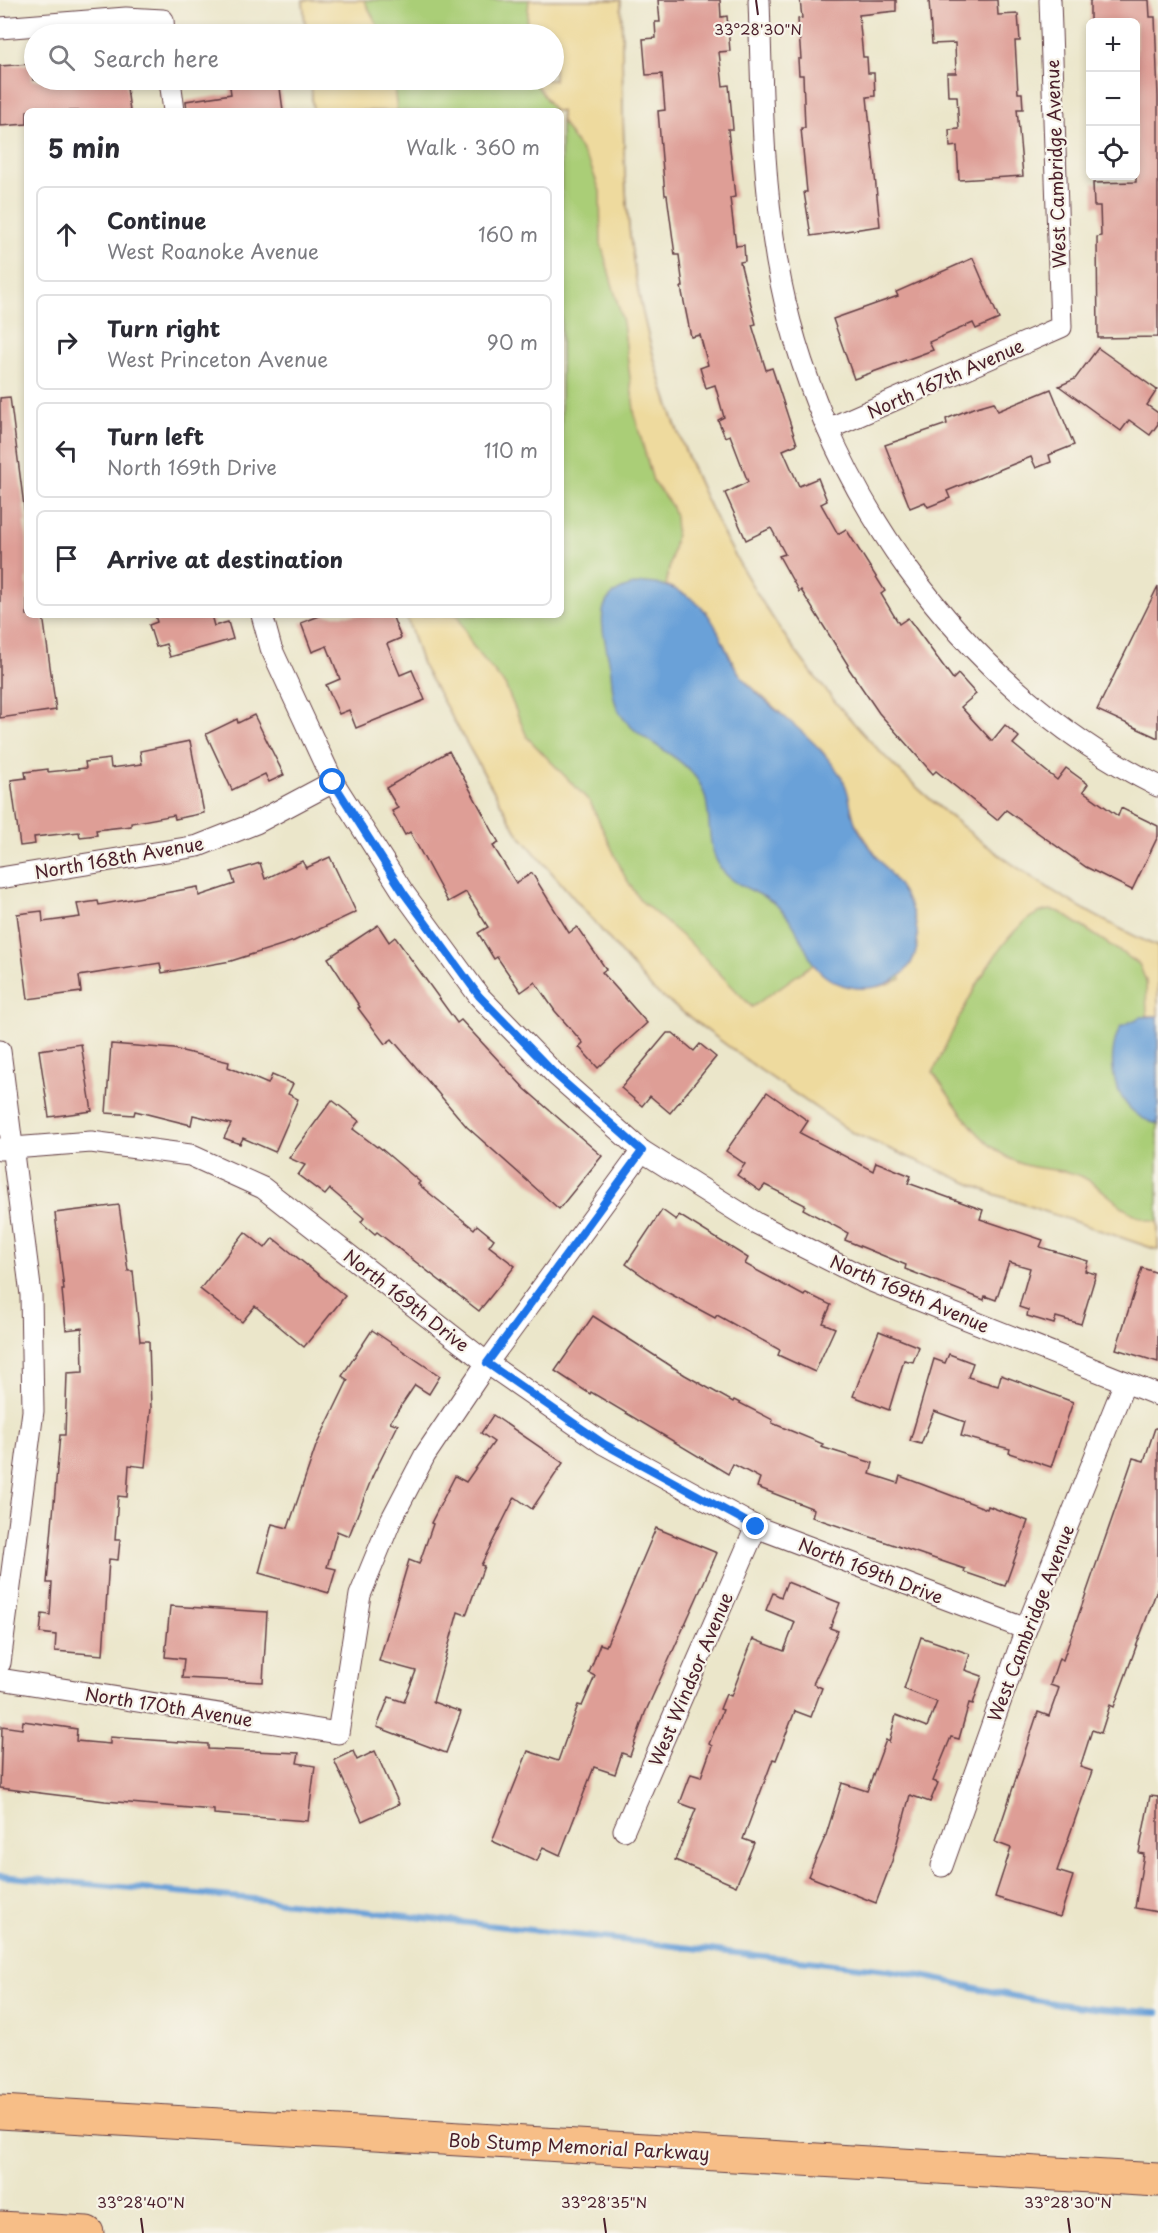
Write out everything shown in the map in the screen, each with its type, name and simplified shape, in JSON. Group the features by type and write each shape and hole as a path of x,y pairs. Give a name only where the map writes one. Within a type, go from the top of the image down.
{"highway":[{"name":"Bob Stump Memorial Parkway","path":"0,2112 1158,2180"},
{"path":"0,2228 87,2233"}],"street":[{"path":"759,0 765,166 777,264 790,319 828,429 865,503 929,595 964,637 1065,730 1110,761 1158,786"},
{"name":"West Cambridge Avenue","path":"1050,0 1061,327"},
{"path":"42,24 126,18 151,24"},
{"path":"0,27 24,25"},
{"path":"171,90 174,108"},
{"name":"North 167th Avenue","path":"828,429 1061,327"},
{"name":"North 169th Avenue","path":"263,618 271,648 333,782 403,892 479,996 557,1076 642,1151 756,1223 869,1280 1158,1395"},
{"name":"North 168th Avenue","path":"0,878 198,846 256,823 333,782"},
{"path":"0,1051 7,1148 31,1295 33,1411 0,1663"},
{"name":"North 169th Drive","path":"7,1148 91,1142 190,1155 263,1188 487,1363 604,1444 756,1527 1026,1629"},
{"path":"487,1363 642,1151"},
{"name":"North 170th Avenue","path":"0,1679 338,1733 360,1595 390,1522 425,1455 487,1363"},
{"name":"West Cambridge Avenue","path":"942,1866 1026,1629 1125,1382"},
{"name":"West Windsor Avenue","path":"624,1830 756,1527"}],"green space":[{"path":"303,0 621,0 625,179 637,285 664,392 704,494 755,590 817,679 889,761 970,833 1060,895 1158,947 1158,1250 994,1194 853,1133 756,1067 653,990 517,832 422,664 407,618 564,618 564,108 313,108 312,90 564,90 564,24 305,24"}],"sand":[{"path":"303,0 364,0 377,24 305,24"},
{"path":"529,0 621,0 625,179 637,285 664,392 704,494 755,590 817,679 889,761 970,833 1060,895 1158,947 1158,1016 1147,1016 1146,981 1139,964 1060,912 1041,912 1022,924 984,973 967,1002 933,1073 971,1126 982,1138 1007,1157 1022,1164 1080,1176 1129,1211 1147,1220 1158,1222 1158,1250 994,1194 853,1133 756,1067 653,990 517,832 422,664 407,618 458,618 472,645 505,685 527,737 590,802 625,877 640,900 692,945 752,1007 813,964 832,980 854,987 877,987 901,979 875,854 854,821 846,787 839,774 822,751 741,677 706,611 686,595 666,585 676,534 675,516 671,505 653,481 635,417 623,322 601,244 600,191 590,164 564,125 564,108 552,108 540,90 564,90 564,24 527,24"},
{"path":"312,90 394,90 397,108 313,108"}],"water":[{"path":"645,583 675,589 700,606 713,622 742,677 761,697 814,743 840,775 847,790 857,827 901,889 914,916 917,931 916,953 907,970 892,981 874,987 855,988 836,982 820,971 808,954 792,922 781,909 766,898 735,882 720,867 711,845 706,799 696,778 679,761 641,735 619,712 614,698 602,621 603,610 607,600 615,593 627,587"},
{"path":"1158,1016 1158,1124 1143,1119 1131,1110 1122,1098 1116,1085 1113,1055 1115,1040 1121,1026 1141,1017"}],"building":[{"path":"658,0 720,0 721,17 727,16 730,51 719,52 723,86 729,85 733,129 728,129 735,197 730,198 736,246 744,245 745,261 740,262 756,324 752,325 766,370 772,368 797,444 783,450 799,486 818,478 827,501 821,504 838,534 846,529 885,591 881,594 899,624 908,618 953,679 958,674 976,694 961,707 992,741 1005,725 1019,737 1013,744 1057,780 1066,768 1088,784 1083,791 1118,816 1121,808 1158,826 1158,836 1132,890 1086,867 1006,810 997,820 936,771 933,774 879,713 847,666 801,590 799,592 779,556 785,554 771,528 746,540 725,493 748,482 730,435 725,437 718,420 724,417 715,385 706,388 700,368 708,365 700,335 691,337 681,287 683,287 679,255 675,255 667,195 665,195 658,111 665,110 662,74 646,75 643,39 656,38 655,22 660,22"},
{"path":"800,0 896,0 896,11 859,15 863,57 867,57 868,73 874,73 875,96 867,97 880,226 811,236 804,192 807,192 801,128 805,128 803,75 799,75 798,59 801,59 798,19 802,18"},
{"path":"929,0 997,0 998,15 1018,14 1020,41 1015,41 1018,93 1022,93 1023,109 1017,109 1023,176 959,180 957,146 950,147 949,130 959,129 957,96 948,96 947,73 956,73 955,43 932,44"},
{"path":"1090,0 1149,0 1150,17 1155,17 1158,97 1158,337 1098,338 1097,237 1101,236 1100,206 1094,206 1093,183 1140,180 1140,18 1090,18"},
{"path":"24,64 24,90 127,90 130,108 24,108 24,124 0,126 0,66"},
{"path":"230,90 280,90 283,108 187,108 186,101 231,94"},
{"path":"973,258 999,319 976,329 973,323 929,342 933,350 854,379 833,319 898,296 896,292"},
{"path":"1098,348 1157,390 1147,405 1158,413 1158,424 1150,435 1129,420 1121,431 1059,386 1075,379"},
{"path":"1051,389 1074,445 1049,455 1051,462 1036,468 1031,457 947,491 950,498 928,507 925,502 910,508 885,445 947,424 946,419 973,408 994,402 998,411"},
{"path":"10,397 24,506 24,618 43,618 56,710 0,718 0,398"},
{"path":"1158,586 1158,738 1097,710"},
{"path":"156,618 212,618 214,626 228,622 233,639 170,657 166,644 156,647 149,625 157,622"},
{"path":"314,618 393,618 401,638 387,644 400,675 412,670 425,700 356,728 349,710 339,714 326,685 340,679 327,646 312,652 301,623"},
{"path":"254,715 284,775 269,782 265,774 232,790 206,734 237,719 238,723"},
{"path":"190,741 204,813 175,819 174,815 131,823 131,826 96,830 97,835 80,837 79,832 34,837 35,844 20,846 11,780 26,778 25,772 86,768 85,762 110,759 111,768 142,764 140,751"},
{"path":"449,751 499,843 493,846 516,883 532,873 569,933 577,927 606,969 602,972 647,1023 598,1068 579,1047 583,1043 555,1011 535,982 521,992 497,957 494,959 478,933 488,927 466,892 448,902 410,832 405,835 392,811 398,808 386,788"},
{"path":"330,857 356,912 294,941 231,961 162,973 160,963 79,976 81,992 28,999 17,914 42,911 43,922 80,917 77,904 98,901 99,905 198,887 199,896 235,884 231,872 260,863 265,879 302,861 306,868"},
{"path":"378,925 389,942 395,937 457,1023 461,1020 525,1089 602,1156 559,1209 467,1127 392,1039 385,1044 358,1008 360,1007 328,958"},
{"path":"667,1033 673,1033 694,1051 700,1044 716,1057 670,1113 650,1096 642,1106 621,1088"},
{"path":"81,1044 92,1111 49,1117 39,1050"},
{"path":"111,1044 174,1049 229,1062 228,1067 268,1084 272,1075 293,1084 288,1094 298,1099 275,1152 243,1138 240,1144 224,1138 231,1124 193,1115 191,1125 135,1111 134,1115 106,1113"},
{"path":"767,1092 808,1121 800,1133 873,1171 876,1162 911,1176 908,1183 983,1210 980,1219 1043,1240 1040,1247 1088,1261 1085,1271 1096,1274 1081,1324 1056,1317 1054,1324 1027,1316 1028,1310 1019,1307 1030,1268 1009,1262 996,1300 985,1296 984,1300 905,1269 906,1265 845,1240 848,1233 803,1209 805,1205 765,1185 760,1191 737,1175 745,1164 726,1151"},
{"path":"332,1100 359,1121 353,1129 378,1146 420,1182 418,1184 474,1229 477,1225 494,1239 489,1246 515,1266 479,1311 377,1232 375,1234 361,1222 364,1218 330,1189 325,1195 298,1175 305,1165 289,1158"},
{"path":"119,1205 128,1271 133,1271 140,1341 149,1341 151,1408 145,1467 129,1465 127,1497 118,1496 115,1540 120,1540 118,1560 109,1559 103,1655 55,1651 56,1635 40,1633 42,1614 50,1615 52,1583 47,1583 60,1435 65,1435 67,1373 83,1372 82,1328 66,1330 55,1213"},
{"path":"662,1210 676,1220 679,1215 748,1258 745,1264 804,1296 806,1293 831,1305 823,1323 835,1328 815,1372 778,1355 780,1350 717,1315 715,1318 663,1290 626,1264"},
{"path":"245,1232 265,1248 273,1238 345,1296 304,1347 255,1306 242,1322 200,1289"},
{"path":"1142,1268 1158,1273 1158,1362 1116,1349"},
{"path":"593,1316 685,1375 733,1402 734,1400 773,1420 772,1423 823,1444 821,1447 873,1463 870,1474 898,1483 900,1476 987,1509 988,1506 1028,1521 1005,1586 964,1572 965,1569 812,1517 814,1509 757,1487 760,1478 733,1464 728,1474 591,1392 590,1394 555,1371"},
{"path":"372,1330 440,1376 429,1394 415,1385 390,1422 398,1425 373,1475 349,1536 337,1531 327,1567 336,1569 329,1593 259,1573 272,1524 288,1528 316,1446 348,1380 342,1376"},
{"path":"879,1331 919,1347 913,1362 904,1360 889,1410 853,1396"},
{"path":"949,1354 973,1363 968,1377 998,1386 1001,1375 1073,1402 1051,1467 1009,1453 1010,1449 961,1436 965,1422 934,1411 921,1444 910,1441 934,1359 945,1363"},
{"path":"493,1415 563,1463 532,1509 515,1497 481,1565 484,1566 466,1615 458,1612 433,1702 461,1712 446,1753 377,1727 389,1697 404,1702 416,1671 379,1661 409,1560 419,1564 433,1524 431,1523 455,1476 466,1482 494,1442 481,1433"},
{"path":"1155,1428 1158,1428 1158,1587 1114,1707 1110,1705 1101,1733 1092,1730 1080,1767 1092,1771 1057,1871 1073,1876 1060,1917 995,1897 1011,1848 995,1842 1038,1712 1049,1716 1059,1688 1050,1685 1059,1658 1063,1660 1133,1458 1144,1461"},
{"path":"656,1528 717,1553 645,1713 630,1756 622,1753 615,1774 594,1767 560,1855 543,1847 537,1861 492,1841 528,1751 558,1761 578,1705 582,1706 595,1676 589,1673 600,1644 606,1646"},
{"path":"787,1582 840,1603 830,1628 838,1631 813,1684 822,1688 811,1717 795,1711 776,1760 773,1759 743,1839 754,1843 736,1886 675,1860 696,1809 680,1803 691,1774 701,1777 712,1746 709,1744 723,1710 720,1709 726,1694 731,1696 753,1639 784,1651 795,1622 766,1610 773,1593 781,1597"},
{"path":"170,1606 267,1612 263,1682 182,1678 184,1659 165,1657"},
{"path":"921,1637 970,1654 965,1670 982,1676 973,1704 969,1703 959,1739 951,1737 933,1781 938,1783 930,1802 910,1795 892,1861 876,1903 808,1876 826,1835 842,1783 867,1791 886,1740 889,1742 896,1715 927,1727 937,1702 904,1689"},
{"path":"23,1721 77,1729 76,1741 110,1744 110,1737 208,1744 208,1749 299,1753 297,1763 315,1766 308,1821 214,1814 214,1810 105,1801 0,1788 2,1726 22,1729"},
{"path":"353,1751 357,1760 375,1751 399,1804 362,1821 334,1760"},
{"path":"1150,1796 1158,1797 1158,1912 1135,1908 1144,1854 1139,1853"}],"waterway":[{"path":"0,1876 254,1899 888,1970 1047,2002 1102,2009 1158,2012"}],"route":[{"path":"333,782 403,892 479,996 557,1076 642,1151 487,1363 604,1444 756,1527"}]}
